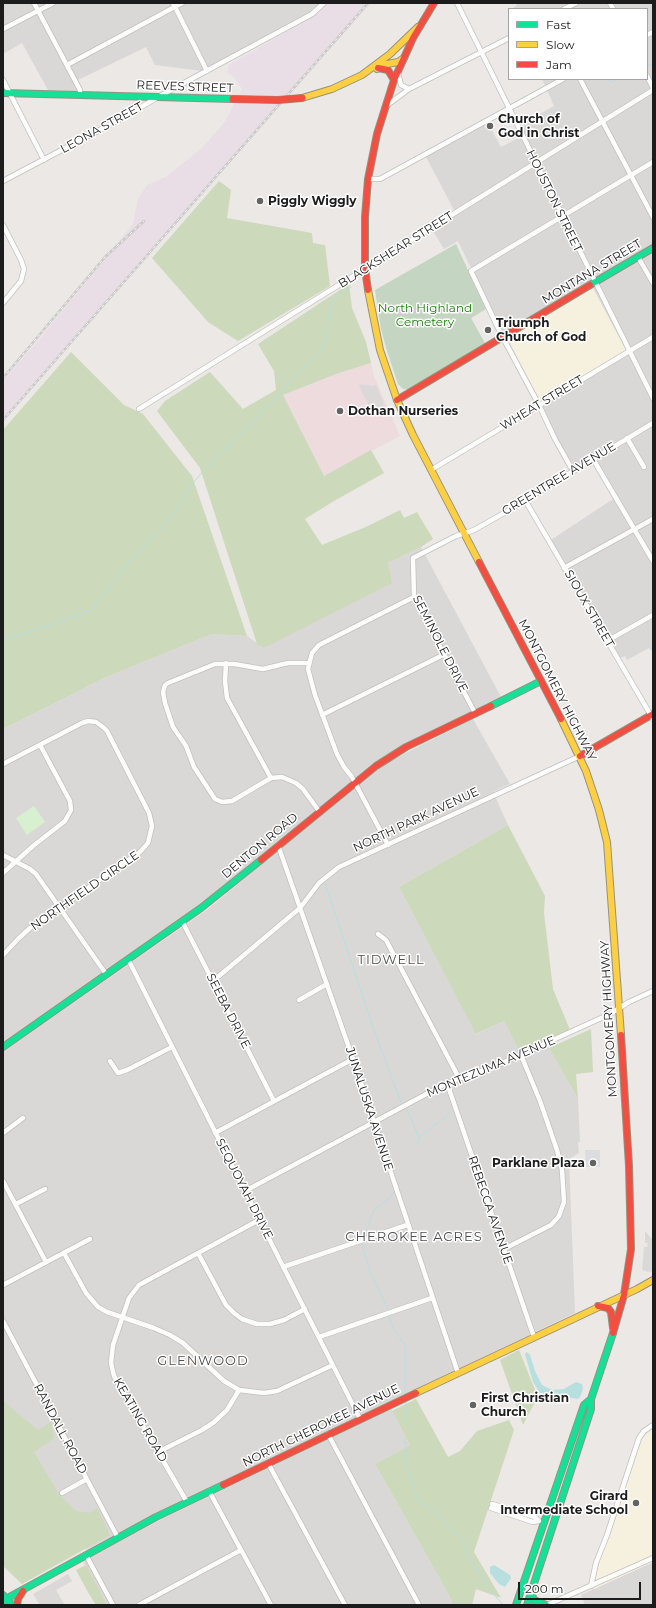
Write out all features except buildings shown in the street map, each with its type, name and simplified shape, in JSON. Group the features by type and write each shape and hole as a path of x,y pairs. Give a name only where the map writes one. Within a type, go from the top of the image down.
{"main road":[{"path":"422,23 434,3"},
{"name":"REEVES STREET","path":"6,93 278,100 302,98 332,89 362,75 382,60 422,23"},
{"name":"MONTGOMERY HIGHWAY","path":"422,23 400,65 394,80 377,134 368,179 365,217 366,269 371,309 377,338 385,367 397,400 431,470 580,756 593,790 607,842 610,871 632,1231 631,1259 624,1295 591,1399 591,1409 527,1605"},
{"path":"382,60 392,58 400,65"},
{"name":"REEVES STREET","path":"362,75 368,74 382,65 400,65"},
{"path":"378,68 388,70 394,80"},
{"name":"MONTANA STREET","path":"397,400 504,338 653,248"},
{"name":"DENTON ROAD","path":"3,1047 213,899 354,782 398,752 542,681"},
{"name":"NORTH PARK AVENUE","path":"580,756 652,716"},
{"name":"NORTH CHEROKEE AVENUE","path":"4,1598 22,1591 86,1555 209,1491 653,1280"},
{"path":"598,1306 608,1308 611,1312 613,1332"},
{"name":"MONTGOMERY HIGHWAY","path":"516,1605 542,1522 584,1405 591,1399"},
{"path":"18,1605 18,1599 22,1591"},
{"path":"531,1591 534,1600 546,1605"},
{"path":"4,1598 12,1605"}],"street":[{"path":"34,3 67,64 80,90 80,95"},
{"path":"3,29 53,3"},
{"path":"67,64 174,5 182,3"},
{"name":"LEONA STREET","path":"3,181 126,116 158,97 312,14 324,3"},
{"name":"HOUSTON STREET","path":"457,3 653,398"},
{"path":"174,5 207,71"},
{"path":"385,107 409,89 508,38"},
{"path":"400,65 401,85 409,89"},
{"path":"648,78 653,89"},
{"path":"3,80 6,93 44,160"},
{"path":"368,179 380,179 508,108 562,80"},
{"path":"581,80 653,217"},
{"name":"BLACKSHEAR STREET","path":"139,409 653,89"},
{"path":"573,471 555,439 471,271 653,162"},
{"path":"3,225 22,260 24,272 18,286 3,303"},
{"path":"638,257 653,282"},
{"name":"WHEAT STREET","path":"431,470 653,337"},
{"name":"GREENTREE AVENUE","path":"464,533 474,530 653,423"},
{"path":"627,438 644,467"},
{"path":"593,459 653,560"},
{"name":"SIOUX STREET","path":"525,500 652,716"},
{"path":"564,568 653,519"},
{"name":"SEMINOLE DRIVE","path":"464,533 413,558 413,591 414,597 475,713"},
{"path":"388,845 354,782 336,754 308,673 309,663 312,653 319,645 414,597"},
{"path":"607,641 653,615"},
{"path":"322,715 445,654"},
{"path":"309,663 288,664 263,669 226,663 210,666 165,685 163,697 169,718 186,746 194,767 212,795 218,801 232,801 271,778 286,778 296,782 319,811"},
{"path":"226,663 225,681 227,698 271,778"},
{"name":"NORTHFIELD CIRCLE","path":"3,764 85,722 93,721 101,725 107,731 147,809 152,822 150,839 140,852 60,907 24,934 3,955"},
{"path":"3,873 65,821 71,810 70,802 40,745"},
{"name":"NORTH PARK AVENUE","path":"213,981 300,908 319,883 339,867 580,756"},
{"name":"JUNALUSKA AVENUE","path":"278,845 353,1059 458,1373"},
{"path":"3,855 30,869 36,874 106,974"},
{"name":"SEEBA DRIVE","path":"182,921 274,1101"},
{"path":"378,934 386,940 459,1078"},
{"name":"SEQUOYAH DRIVE","path":"128,959 360,1419"},
{"path":"299,1000 327,984"},
{"name":"MONTEZUMA AVENUE","path":"245,1191 447,1083 521,1055 610,1014 629,1002 653,990"},
{"path":"110,1061 118,1073 127,1070 172,1047"},
{"path":"504,1249 551,1225 559,1216 564,1202 562,1170 557,1150 540,1101 521,1055"},
{"path":"215,1133 353,1059"},
{"name":"REBECCA AVENUE","path":"447,1083 534,1337"},
{"path":"3,1134 23,1118"},
{"path":"3,1181 46,1262"},
{"path":"16,1204 45,1189"},
{"name":"KEATING ROAD","path":"187,1502 113,1372 111,1363 112,1349 131,1294 139,1285 260,1220"},
{"path":"283,1267 408,1225"},
{"path":"3,1285 90,1239"},
{"path":"198,1252 226,1305 242,1319 257,1324 270,1324 284,1320 305,1309"},
{"path":"64,1253 91,1300 102,1310 163,1331 177,1339 224,1382 239,1390 264,1393 277,1391 333,1365"},
{"path":"319,1337 432,1298"},
{"name":"RANDALL ROAD","path":"3,1321 118,1538"},
{"path":"158,1452 213,1423 231,1405 239,1390"},
{"path":"591,1586 596,1563 607,1535 639,1438 644,1431 653,1425"},
{"path":"328,1434 419,1605"},
{"path":"268,1463 345,1605"},
{"path":"62,1493 87,1479"},
{"path":"209,1491 271,1605"},
{"path":"491,1506 533,1522 542,1522 552,1526"},
{"path":"139,1605 241,1550"},
{"path":"86,1555 113,1605"},
{"path":"546,1605 653,1558"}],"shaded area":[{"path":"3,3 320,3 311,11 202,71 155,65 146,47 78,80 83,91 48,90 22,43 3,54"},
{"path":"327,3 371,3 3,419 3,381 43,335 133,224 138,199 147,185 166,177 202,148 225,122 242,89 235,78 227,72 229,65 307,20 322,9"},
{"path":"518,3 566,3 568,8 514,8"},
{"path":"580,3 653,3 653,653 649,648 627,660 625,656 620,658 551,540 613,499 589,458 576,467 573,467 557,439 508,339 502,332 458,241 444,249 430,226 454,210 426,157 488,123 501,147 524,135 520,125 554,106 542,80 648,80 648,8 571,8"},
{"path":"593,288 626,350 540,402 508,339"},
{"name":"Dothan Nurseries","path":"371,363 374,376 400,436 324,476 283,395 336,374"},
{"path":"359,384 372,386 376,385 387,412 386,413 375,416 362,393"},
{"path":"421,547 501,697 398,747 373,763 203,902 3,1042 3,729 104,678 212,634 247,636 264,648 388,563"},
{"path":"473,719 510,784 493,792 508,825 399,887 477,1034 504,1021 520,1053 545,1041 578,1099 580,1142 578,1142 579,1153 569,1159 575,1313 162,1510 86,1550 3,1401 3,1052 208,909 351,790 390,761"},
{"name":"Parklane Plaza","path":"585,1150 600,1150 600,1167 586,1167"},
{"path":"645,1231 653,1240 653,1271 650,1272 642,1270 644,1247 647,1247 648,1243 645,1243"},
{"path":"391,1409 410,1445 375,1464 449,1595 453,1605 107,1605 83,1561 162,1519"},
{"name":"Girard Intermediate School","path":"653,1429 653,1562 594,1589 592,1583 643,1438"},
{"path":"653,1562 653,1605 585,1605 581,1595"},
{"path":"68,1574 72,1581 56,1590 64,1604 40,1605 33,1594"}],"green space":[{"path":"219,181 231,190 227,218 312,233 313,243 325,245 330,286 238,341 208,322 152,258"},
{"name":"North Highland Cemetery","path":"456,244 486,309 471,318 486,345 409,389 403,389 398,384 387,351 381,329 375,290"},
{"path":"349,284 352,308 366,342 371,363 336,374 283,395 324,476 371,450 384,473 305,519 322,545 368,526 400,510 404,518 417,512 433,539 421,547 388,563 392,583 264,648 257,644 200,468 157,411 165,401 210,372 243,409 276,390 274,371 258,344"},
{"path":"71,352 124,405 143,414 192,476 247,636 212,634 104,678 3,729 3,430"},
{"path":"34,806 45,822 27,835 16,818"},
{"path":"508,825 545,896 544,913 553,989 570,1030 520,1053 504,1021 476,1034 399,887"},
{"path":"591,1029 593,1072 576,1074 578,1099 549,1048"},
{"path":"519,1350 539,1400 534,1404 523,1425 500,1360"},
{"path":"416,1399 448,1457 460,1451 477,1431 509,1420 514,1430 474,1552 501,1598 476,1589 472,1605 453,1605 449,1595 375,1464 410,1445 392,1411"},
{"path":"3,1401 38,1430 51,1422 54,1438 34,1452 58,1493 76,1511 89,1513 97,1508 110,1535 22,1584 3,1566"},
{"path":"86,1565 107,1605 96,1605 76,1570"}],"water":[{"path":"527,1352 530,1355 535,1371 542,1385 552,1390 564,1389 576,1382 582,1384 583,1389 580,1397 578,1399 540,1393 533,1382 525,1354"},
{"path":"494,1565 510,1575 511,1578 505,1587 499,1584 490,1573 490,1567"}],"waterway":[{"path":"648,66 653,63"},
{"path":"610,80 611,83 616,80"},
{"path":"3,640 91,610 126,566 165,524 193,483 204,470 253,422 321,350 326,337 330,309 334,299 351,287"},
{"path":"325,883 373,1027 401,1103"},
{"path":"406,1108 419,1137 417,1145"},
{"path":"419,1137 451,1113"},
{"path":"364,1236 374,1210 388,1200 393,1193"},
{"path":"362,1243 370,1273 388,1310"},
{"path":"389,1316 393,1328 405,1345 405,1394"},
{"path":"406,1402 405,1462 416,1497 419,1501 434,1511 461,1539 466,1547 466,1555 486,1585 503,1605"}],"railway":[{"path":"3,420 368,3"},
{"path":"3,378 105,257 144,221"}],"traffic: fast":[{"path":"3,93 233,99"},
{"path":"590,285 653,248"},
{"path":"491,706 541,681"},
{"path":"3,1047 201,908 261,860"},
{"path":"527,1605 591,1409 591,1399 613,1333"},
{"path":"516,1605 584,1405 591,1399"},
{"path":"4,1600 156,1517 223,1485"},
{"path":"531,1592 534,1600 546,1605"},
{"path":"3,1595 12,1605"}],"traffic: slow":[{"path":"302,98 332,89 362,75 390,54 418,27"},
{"path":"377,69 382,65 398,62 404,58"},
{"path":"368,290 380,350 397,400 413,435 479,562"},
{"path":"561,719 586,771 599,810 607,842 621,1035"},
{"path":"416,1393 637,1289 653,1280"}],"traffic: jam":[{"path":"368,290 365,269 365,217 368,179 377,134 394,80 413,38 434,3"},
{"path":"378,68 388,70 394,80"},
{"path":"233,99 278,100 302,98"},
{"path":"397,400 590,285"},
{"path":"479,562 561,719"},
{"path":"261,860 376,766 406,747 491,706"},
{"path":"580,756 653,714"},
{"path":"613,1333 624,1295 631,1249 629,1166 621,1035"},
{"path":"598,1306 608,1308 611,1312 613,1328"},
{"path":"223,1485 416,1393"},
{"path":"17,1605 18,1599 23,1591"}],"place":[{"name":"Church of God in Christ","path":"490,126"},
{"name":"Piggly Wiggly","path":"260,201"},
{"name":"Triumph Church of God","path":"488,330"},
{"name":"Dothan Nurseries","path":"340,411"},
{"name":"Parklane Plaza","path":"593,1163"},
{"name":"First Christian Church","path":"473,1405"},
{"name":"Girard Intermediate School","path":"636,1503"}],"district":[{"name":"TIDWELL","path":"391,960"},
{"name":"CHEROKEE ACRES","path":"414,1237"},
{"name":"GLENWOOD","path":"203,1361"}]}
